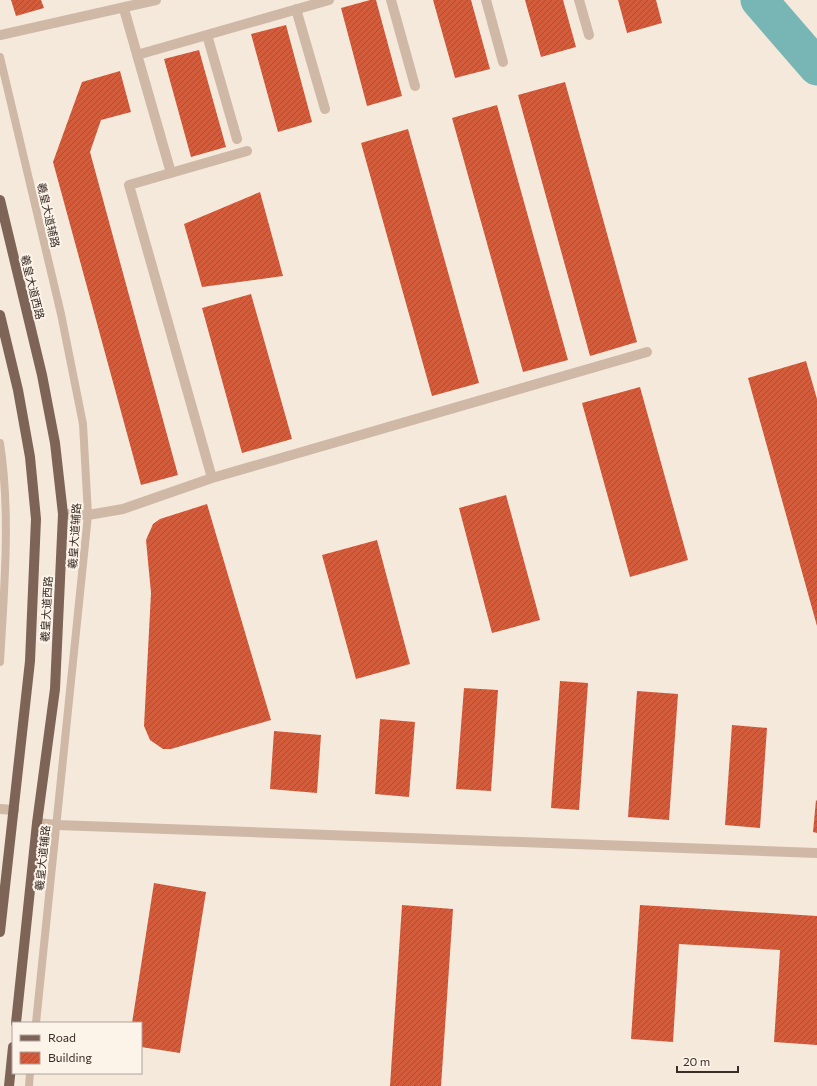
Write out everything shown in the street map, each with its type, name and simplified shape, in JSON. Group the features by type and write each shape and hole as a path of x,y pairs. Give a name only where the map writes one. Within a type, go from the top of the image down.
{"main road":[{"name":"羲皇大道西路","path":"0,200 44,383 55,443 63,514 55,689 37,823 16,1022"},
{"name":"羲皇大道西路","path":"0,315 18,390 30,457 36,520 30,661 0,932"},
{"path":"9,1086 12,1057"}],"street":[{"path":"0,35 156,0"},
{"path":"137,55 329,0"},
{"path":"391,0 415,86"},
{"path":"486,0 503,62"},
{"path":"579,0 589,35"},
{"path":"124,8 171,173"},
{"path":"296,9 325,109"},
{"path":"207,35 237,139"},
{"path":"212,478 129,185 247,151"},
{"path":"63,514 88,515 123,509 212,478 648,352"},
{"path":"0,809 14,810"},
{"path":"37,823 57,825 817,853"}],"lane":[{"name":"羲皇大道辅路","path":"0,57 61,314 83,424 88,515 36,1022"},
{"path":"0,443 5,476 5,566 0,662"},
{"path":"29,1086 30,1074"}],"building":[{"path":"11,0 41,0 44,8 16,16"},
{"path":"370,0 376,0 402,96 367,106 341,8"},
{"path":"433,0 471,0 490,69 455,78"},
{"path":"525,0 563,0 576,47 541,57"},
{"path":"618,0 656,0 662,23 627,33"},
{"path":"286,25 312,122 278,132 251,34"},
{"path":"199,50 226,147 191,157 164,59"},
{"path":"120,71 131,112 101,120 90,152 178,475 141,485 53,162 82,82"},
{"path":"565,82 637,342 590,356 518,95"},
{"path":"497,105 568,360 523,372 452,118"},
{"path":"408,129 479,383 432,396 361,143"},
{"path":"260,192 283,276 202,287 184,224"},
{"path":"251,294 292,439 242,453 202,308"},
{"path":"806,361 817,399 817,626 748,378"},
{"path":"640,387 688,560 630,577 582,403"},
{"path":"506,495 540,620 492,633 459,508"},
{"path":"207,504 271,720 171,749 163,749 150,740 144,726 151,593 146,540 153,524 160,519"},
{"path":"377,540 410,664 356,679 322,555"},
{"path":"560,681 588,683 579,810 551,808"},
{"path":"464,688 498,690 491,791 456,789"},
{"path":"637,691 678,694 669,820 628,817"},
{"path":"380,719 415,722 409,797 375,794"},
{"path":"732,725 767,728 760,828 725,825"},
{"path":"274,731 321,735 317,793 270,789"},
{"path":"816,800 817,801 817,833 813,832"},
{"path":"154,883 206,892 180,1053 142,1047 142,1022 132,1022"},
{"path":"402,905 453,909 441,1086 390,1086"},
{"path":"640,905 817,916 817,1045 774,1042 780,950 679,944 673,1042 631,1039"}],"waterway":[{"path":"759,0 817,67"}]}
